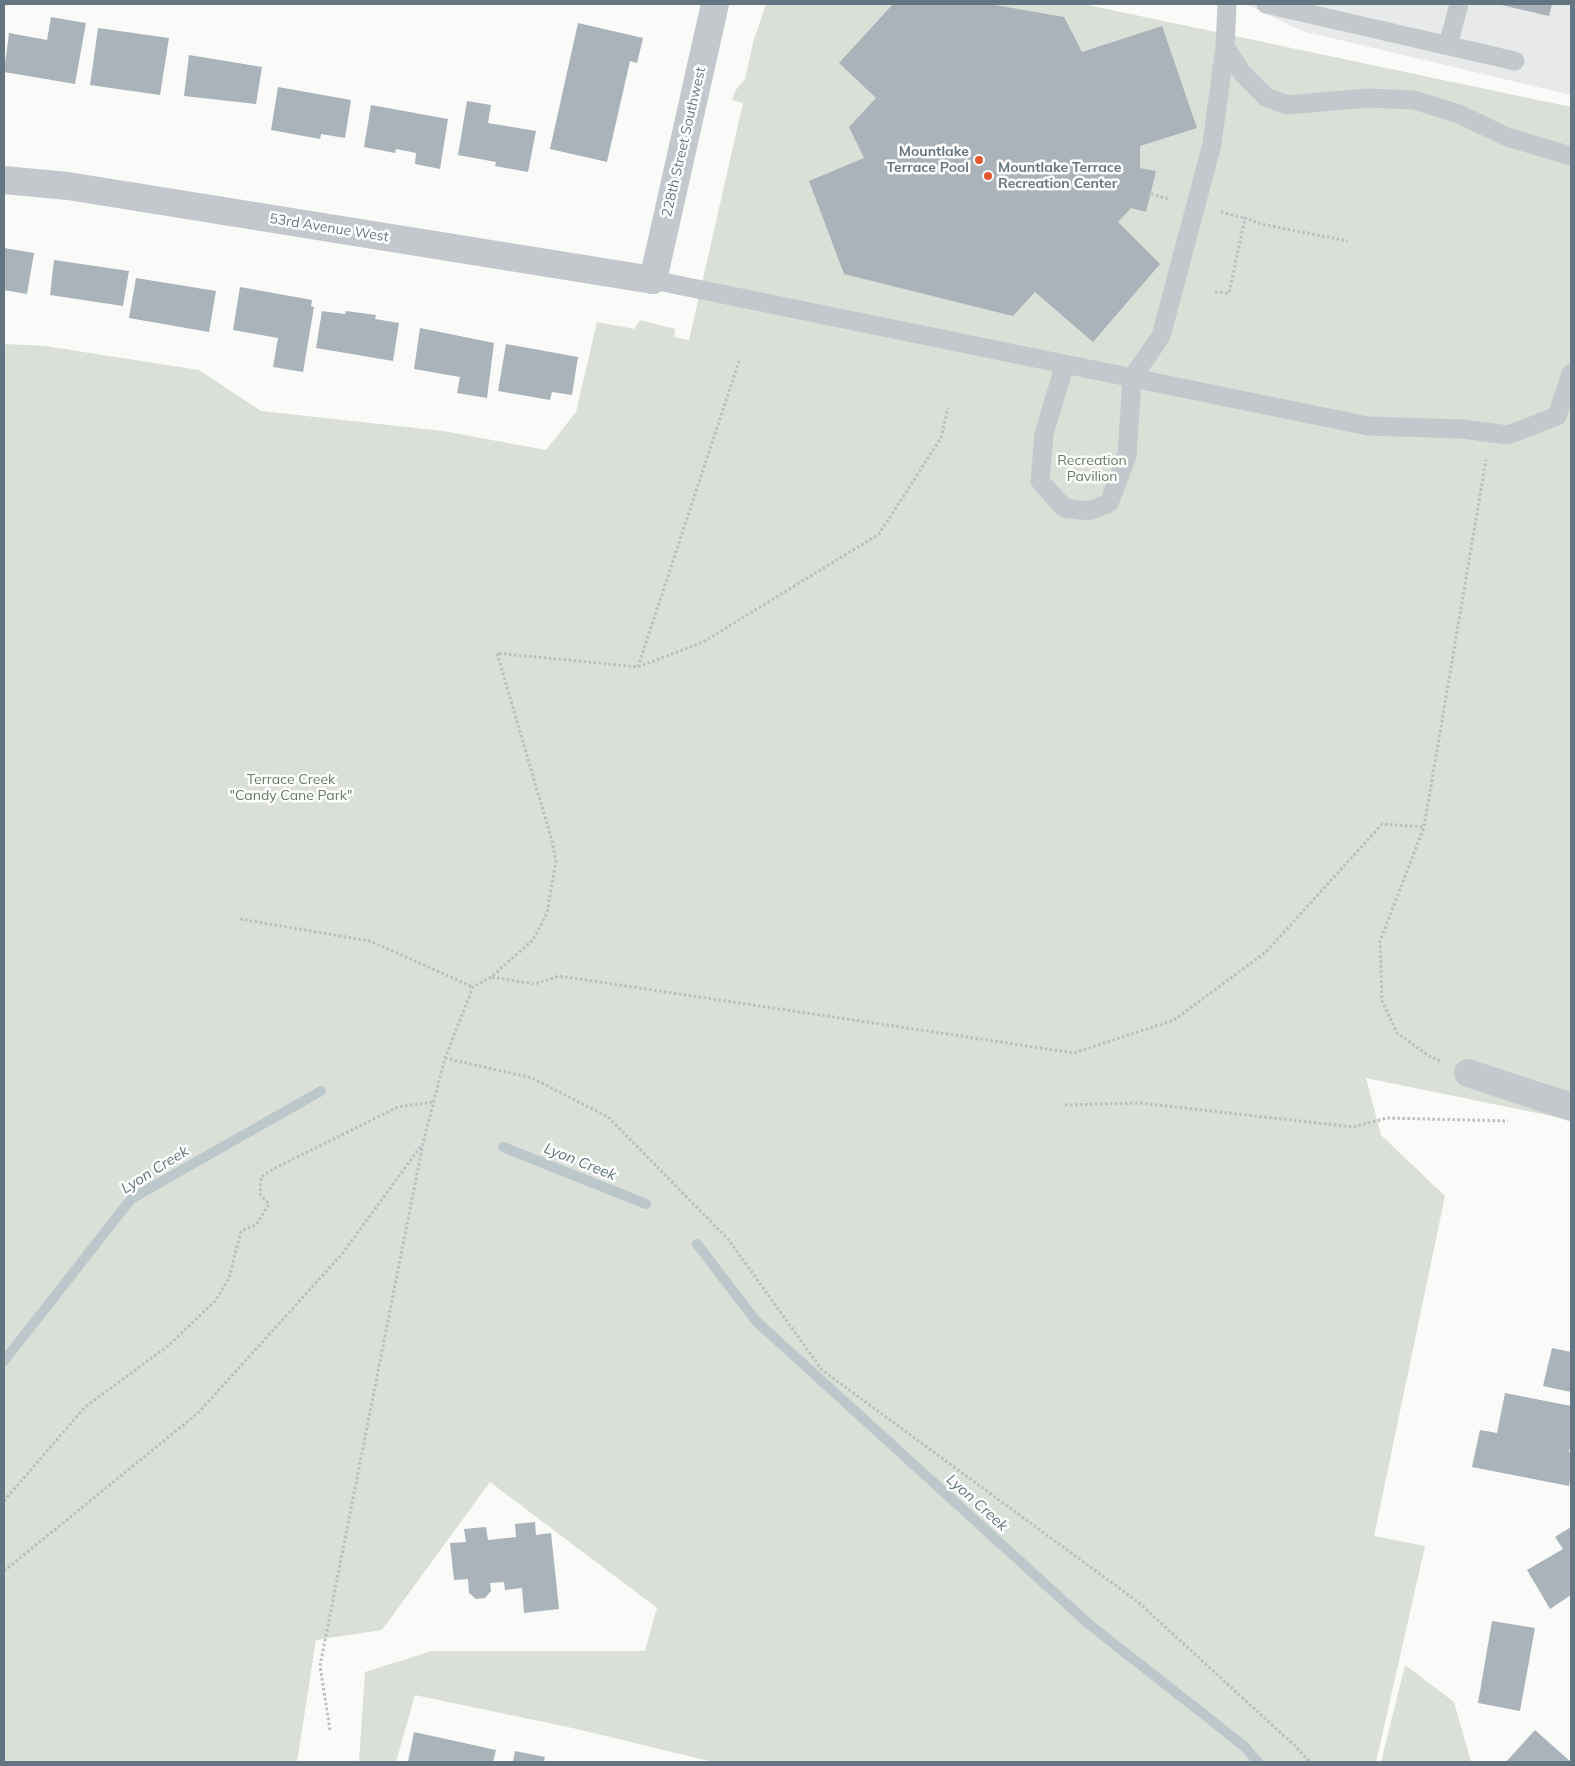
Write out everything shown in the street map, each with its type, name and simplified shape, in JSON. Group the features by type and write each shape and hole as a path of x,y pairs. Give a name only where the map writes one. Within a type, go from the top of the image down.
{"street":[{"name":"228th Street Southwest","path":"653,280 715,4"},
{"name":"53rd Avenue West","path":"4,180 68,186 653,280"},
{"path":"1468,1073 1571,1107"}],"lane":[{"path":"1065,364 1044,434 1040,481 1064,508 1089,511 1109,503 1127,456 1132,378 1160,336 1212,144 1225,47 1227,4"},
{"path":"1266,4 1515,61"},
{"path":"1448,45 1459,4"},
{"path":"1225,47 1242,73 1266,97 1287,105 1368,98 1414,100 1459,114 1507,136 1571,156"},
{"path":"653,280 1368,426 1462,429 1508,435 1564,421 1571,374"}],"path":[{"path":"1151,194 1175,201"},
{"path":"1213,210 1261,224 1348,241"},
{"path":"1215,292 1229,293 1245,218"},
{"path":"638,668 739,361"},
{"path":"330,1730 320,1666 423,1143 445,1058 473,987 491,977 532,940 547,914 556,861 552,841 497,653 638,668 703,642 879,534 941,438 948,408"},
{"path":"1468,1073 1428,1056 1397,1033 1382,1001 1380,941 1424,827 1486,460"},
{"path":"491,977 535,984 559,976 1074,1052 1174,1020 1266,952 1382,824 1424,827"},
{"path":"240,919 370,941 473,987"},
{"path":"445,1058 532,1078 608,1117 728,1239 822,1370 1138,1602 1294,1745 1310,1762"},
{"path":"4,1501 85,1407 168,1346 215,1300 229,1278 241,1231 256,1225 270,1204 260,1194 261,1177 398,1107 434,1102"},
{"path":"1066,1105 1140,1103 1353,1126 1387,1118 1514,1121"},
{"path":"4,1571 198,1413 342,1254 423,1143"}],"shaded area":[{"path":"1246,4 1571,4 1571,95 1302,31"}],"green space":[{"path":"766,4 1083,4 1571,107 1571,1120 1366,1078 1381,1135 1445,1196 1374,1536 1425,1546 1376,1762 713,1762 577,1729 415,1695 396,1762 359,1762 365,1672 432,1651 645,1651 657,1608 490,1482 382,1630 316,1640 297,1762 4,1762 4,344 45,346 199,370 261,411 443,431 546,450 576,412 597,322 634,329 640,320 675,329 674,337 689,340 743,103 732,100 735,91 745,79 754,39"},
{"path":"1405,1665 1454,1702 1471,1762 1381,1762"}],"building":[{"name":"Mountlake Terrace Recreation Center","path":"893,4 989,4 1064,17 1082,52 1162,26 1197,128 1140,146 1140,168 1156,171 1146,212 1131,208 1118,222 1160,264 1093,342 1035,292 1013,316 844,274 809,181 864,158 849,127 876,98 839,63"},
{"path":"1497,4 1552,4 1549,16"},
{"path":"51,17 86,23 75,84 4,72 9,33 47,40"},
{"path":"578,23 643,38 637,63 630,61 607,162 550,149"},
{"path":"98,28 169,38 160,95 90,85"},
{"path":"189,55 262,67 256,104 184,96"},
{"path":"278,87 351,100 345,138 321,134 320,139 271,130"},
{"path":"467,101 491,105 488,123 536,131 528,172 495,166 496,162 458,155"},
{"path":"371,105 448,119 440,169 415,164 416,153 396,149 395,153 364,147"},
{"path":"4,248 34,253 27,294 4,290"},
{"path":"54,260 129,271 123,306 50,295"},
{"path":"136,278 216,291 209,332 129,318"},
{"path":"240,287 312,300 311,306 314,307 303,372 273,367 278,338 233,330"},
{"path":"322,311 345,314 346,311 376,315 375,319 399,323 393,361 316,348"},
{"path":"420,328 494,343 487,398 457,393 460,377 414,369"},
{"path":"506,344 578,357 572,395 552,392 550,400 498,391"},
{"path":"1552,1348 1571,1352 1571,1392 1543,1386"},
{"path":"1505,1393 1571,1406 1569,1452 1571,1453 1571,1473 1569,1486 1472,1467 1480,1430 1497,1433"},
{"path":"535,1522 536,1535 551,1533 559,1609 524,1613 522,1588 505,1590 504,1582 490,1583 491,1591 485,1598 476,1599 469,1593 468,1579 454,1580 450,1543 466,1542 464,1529 486,1527 488,1540 516,1537 515,1524"},
{"path":"1571,1527 1571,1595 1550,1609 1527,1570 1563,1549 1555,1537"},
{"path":"1492,1621 1535,1628 1520,1711 1478,1703"},
{"path":"1535,1730 1571,1762 1506,1762"},
{"path":"414,1732 496,1750 493,1762 408,1762"},
{"path":"515,1751 545,1757 544,1762 513,1762"}],"waterway":[{"name":"Lyon Creek","path":"4,1361 131,1199 321,1091"},
{"name":"Lyon Creek","path":"503,1147 646,1204"},
{"name":"Lyon Creek","path":"697,1244 756,1321 1090,1625 1244,1746 1258,1762"}],"place":[{"name":"Mountlake Terrace Pool","path":"979,160"},
{"name":"Mountlake Terrace Recreation Center","path":"988,176"}],"park label":[{"name":"Recreation Pavilion","path":"1092,470"},
{"name":"Terrace Creek \"Candy Cane Park\"","path":"291,788"}]}
